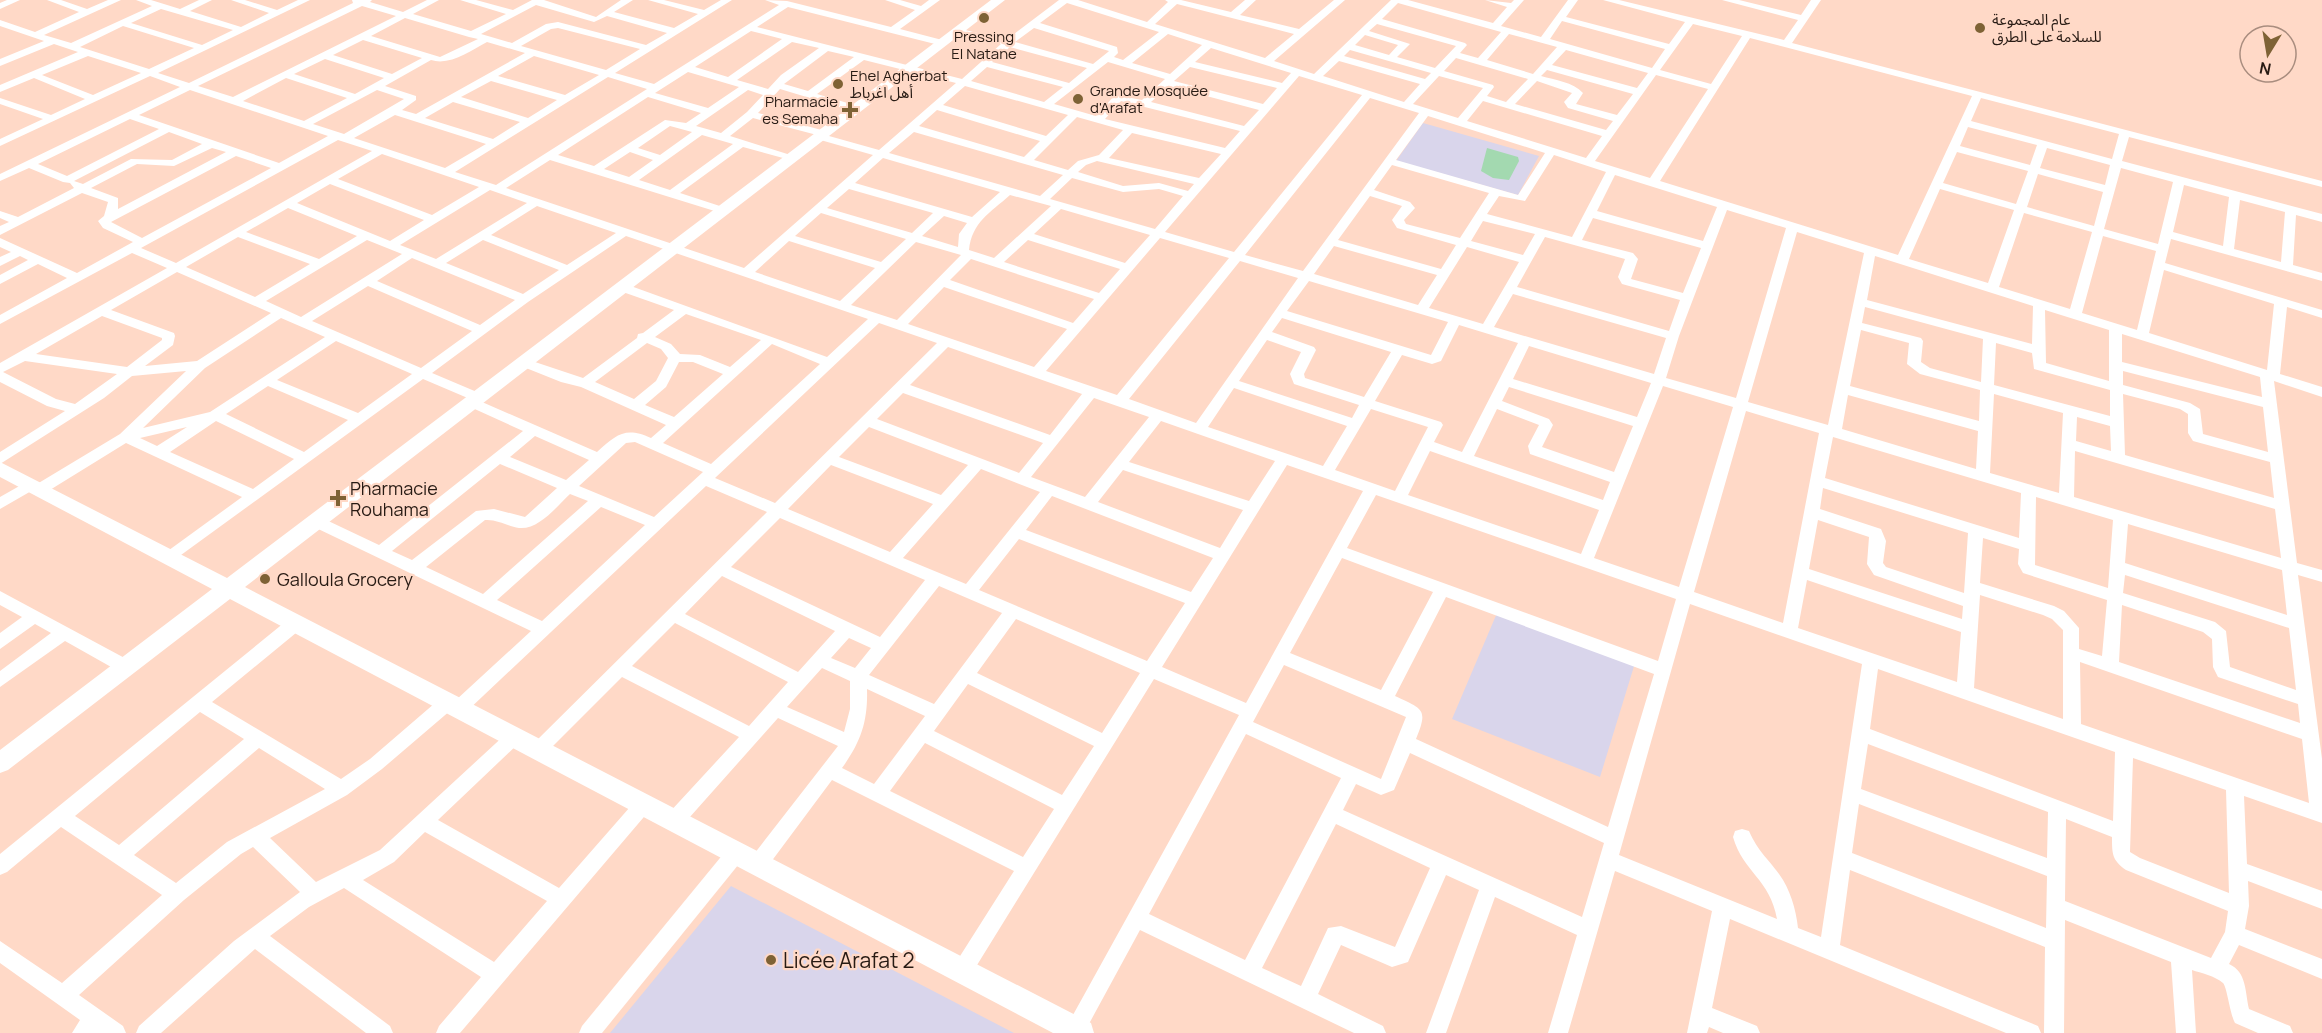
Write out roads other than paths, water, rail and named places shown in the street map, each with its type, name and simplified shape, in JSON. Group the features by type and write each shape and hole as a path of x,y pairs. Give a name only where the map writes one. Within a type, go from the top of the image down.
{"street":[{"path":"0,6 15,0"},
{"path":"52,0 87,12"},
{"path":"35,35 116,0"},
{"path":"141,0 242,30"},
{"path":"181,12 207,0"},
{"path":"236,0 277,13"},
{"path":"2,141 305,0"},
{"path":"234,101 434,0"},
{"path":"465,0 515,12"},
{"path":"577,29 628,0"},
{"path":"652,0 706,13"},
{"path":"447,172 727,0"},
{"path":"770,0 794,3 943,43"},
{"path":"890,0 922,9"},
{"path":"893,30 935,0"},
{"path":"0,763 676,249 999,0"},
{"path":"746,273 1007,44 1066,0 2322,392"},
{"path":"1149,25 1174,0 1302,33"},
{"path":"1234,15 1251,0"},
{"path":"1267,62 1340,0"},
{"path":"1315,78 1397,0 1418,2 1495,27 1714,88"},
{"path":"1490,0 1516,3"},
{"path":"1544,40 1573,0"},
{"path":"1727,0 1750,3 1803,18"},
{"path":"1786,44 1816,0"},
{"path":"0,178 360,1 607,74 709,112"},
{"path":"472,35 537,1 594,20"},
{"path":"1614,1 2322,184"},
{"path":"390,246 434,219 550,156 750,28 794,3"},
{"path":"1495,27 1516,3"},
{"path":"71,47 160,6"},
{"path":"606,13 676,32"},
{"path":"1560,18 1671,47"},
{"path":"1376,20 1462,45 1406,106"},
{"path":"1588,163 1691,20"},
{"path":"0,23 676,249 2321,815 2270,404 2269,376 2281,302"},
{"path":"122,23 203,48"},
{"path":"1032,24 1114,49 1113,53 1045,106"},
{"path":"512,47 554,25 649,49"},
{"path":"750,28 908,70 963,82 1130,129 1228,152"},
{"path":"960,30 1093,67"},
{"path":"1481,61 1507,30"},
{"path":"1125,63 1166,31"},
{"path":"1363,32 1405,44 1391,58"},
{"path":"1653,183 1748,34"},
{"path":"361,36 445,60 486,39"},
{"path":"729,81 789,39"},
{"path":"0,63 53,41"},
{"path":"1144,103 1209,44"},
{"path":"1348,46 1490,87 1460,123"},
{"path":"1508,106 1564,46"},
{"path":"724,136 751,114 773,89 826,48"},
{"path":"0,89 88,52"},
{"path":"417,118 532,53"},
{"path":"1454,54 1576,90 1578,93 1569,102 1572,106 1618,120"},
{"path":"324,55 392,77"},
{"path":"304,125 430,57"},
{"path":"809,95 861,57"},
{"path":"1337,57 1427,83"},
{"path":"1106,58 1169,80 1284,87"},
{"path":"985,63 1070,86"},
{"path":"1188,63 1218,83 1265,108"},
{"path":"1545,66 1638,93"},
{"path":"687,68 747,86 809,95 857,110"},
{"path":"1037,373 1297,72"},
{"path":"34,75 93,99"},
{"path":"285,75 355,97"},
{"path":"489,77 567,99"},
{"path":"0,320 279,167 394,111 412,98 376,86"},
{"path":"689,126 747,86"},
{"path":"1119,402 1368,94"},
{"path":"1902,261 1978,94"},
{"path":"1098,120 1119,97 1247,130"},
{"path":"453,98 530,122"},
{"path":"1482,98 1608,134"},
{"path":"0,102 53,119"},
{"path":"937,107 1048,140"},
{"path":"394,111 495,143"},
{"path":"1199,429 1264,333 1425,112"},
{"path":"751,114 882,155 1156,235 1238,256 2322,576"},
{"path":"1027,160 1075,114"},
{"path":"129,116 279,167"},
{"path":"596,170 669,122 794,158"},
{"path":"1966,123 2322,218"},
{"path":"913,128 1123,189 1159,186 1191,195"},
{"path":"67,180 167,129"},
{"path":"1103,157 1130,129"},
{"path":"631,181 702,130"},
{"path":"2075,315 2125,132"},
{"path":"672,194 742,142"},
{"path":"0,231 135,161 174,163 211,144"},
{"path":"1992,289 2043,144"},
{"path":"628,148 662,159"},
{"path":"1954,148 2109,190"},
{"path":"0,369 381,150"},
{"path":"1389,161 1517,199 1524,198 1551,151"},
{"path":"235,152 110,218 104,224 177,268 421,373 534,430 599,459"},
{"path":"550,156 725,211"},
{"path":"1041,201 1089,159 1103,157 1202,182"},
{"path":"28,164 67,180 92,194 114,200 110,218"},
{"path":"1575,242 1612,170"},
{"path":"329,180 434,219"},
{"path":"2142,336 2179,180"},
{"path":"848,185 974,221"},
{"path":"1938,185 2163,249"},
{"path":"899,326 943,282 966,253 965,234 974,221 1006,191"},
{"path":"1367,192 1406,204 1409,208 1398,220 1401,225 1527,260"},
{"path":"1421,310 1495,193"},
{"path":"2228,251 2235,195"},
{"path":"437,264 536,202"},
{"path":"288,204 524,299"},
{"path":"1585,562 1659,380 1673,336 1723,205"},
{"path":"996,263 1058,206"},
{"path":"819,209 966,253 1102,298"},
{"path":"2287,267 2291,210"},
{"path":"842,306 941,212"},
{"path":"1590,213 1708,246"},
{"path":"0,214 19,222"},
{"path":"1480,216 1632,258 1624,277 1626,281 1688,298"},
{"path":"1558,1033 1792,227"},
{"path":"170,557 524,299 625,232"},
{"path":"237,233 320,264"},
{"path":"1486,329 1542,233"},
{"path":"2166,234 2322,277"},
{"path":"256,302 366,236"},
{"path":"483,236 570,270"},
{"path":"1027,236 1128,268"},
{"path":"787,237 884,267"},
{"path":"0,242 77,278"},
{"path":"1331,242 1445,274"},
{"path":"0,262 21,251"},
{"path":"1789,633 1817,481 1843,389 1870,251"},
{"path":"303,321 411,254"},
{"path":"0,280 39,259"},
{"path":"2159,265 2322,314"},
{"path":"367,281 481,330"},
{"path":"943,282 1076,328"},
{"path":"624,288 770,339 830,363"},
{"path":"1510,289 1673,336"},
{"path":"1860,302 2038,350"},
{"path":"2039,304 2038,362 2045,369 2191,409 2194,412 2195,433 2198,438 2276,459"},
{"path":"585,383 593,380 643,337 684,309"},
{"path":"0,459 77,409 168,342 169,336 101,311"},
{"path":"0,504 125,437 200,365 281,312"},
{"path":"1279,314 1434,360 1455,320"},
{"path":"63,996 177,894 234,848 341,789 453,705 543,629 877,318"},
{"path":"1856,325 1916,341 1914,364 1919,368 2117,423"},
{"path":"2115,328 2118,459"},
{"path":"1264,333 1309,350 1298,374 1299,381 1436,425 1399,498"},
{"path":"160,451 335,336"},
{"path":"1983,476 1990,336"},
{"path":"643,337 664,345 672,351 675,358"},
{"path":"653,444 770,339"},
{"path":"1466,458 1525,341"},
{"path":"538,750 946,342"},
{"path":"1326,473 1398,351"},
{"path":"22,356 130,372 200,365"},
{"path":"675,358 695,358 732,373"},
{"path":"637,404 661,384 675,358"},
{"path":"526,363 637,404 676,424"},
{"path":"2116,365 2270,404"},
{"path":"0,376 52,403 77,409"},
{"path":"267,381 359,419"},
{"path":"1505,381 1641,423"},
{"path":"1232,383 1355,424"},
{"path":"901,387 1053,441"},
{"path":"1843,389 1986,428"},
{"path":"1022,479 1091,392"},
{"path":"1494,403 1544,422 1545,425 1535,450 1618,479"},
{"path":"2066,500 2070,410"},
{"path":"125,437 216,415 305,459"},
{"path":"1088,504 1158,415"},
{"path":"867,421 1223,555"},
{"path":"380,552 534,430"},
{"path":"125,437 160,451 254,496"},
{"path":"413,567 482,515 490,513 525,524 532,520 622,438 637,437 777,510 1151,670 1352,775 1381,787 1388,784 1414,728 1413,713 1385,699 1280,656"},
{"path":"2069,444 2282,506"},
{"path":"1427,445 1607,507"},
{"path":"499,458 569,485 657,524"},
{"path":"962,971 1284,458"},
{"path":"829,459 943,502"},
{"path":"892,560 978,462"},
{"path":"1120,464 1253,508"},
{"path":"0,469 1076,1032 1372,489"},
{"path":"1817,481 2027,546"},
{"path":"2030,489 2026,564 2029,569 2217,631 2220,636 2221,667 2224,672 2306,700"},
{"path":"969,592 1049,490"},
{"path":"484,602 600,499"},
{"path":"1811,512 1876,533 1878,541 1875,564 1880,571 2058,615 2071,628 2072,729"},
{"path":"2110,666 2121,517"},
{"path":"317,522 543,629"},
{"path":"1965,693 1976,530"},
{"path":"1016,532 1195,600"},
{"path":"1338,551 1663,670"},
{"path":"2118,567 2296,624"},
{"path":"720,568 882,646"},
{"path":"1800,572 1969,628"},
{"path":"758,864 831,771 850,743 859,709 858,677 936,578"},
{"path":"1385,699 1442,589"},
{"path":"0,597 126,667"},
{"path":"877,794 1013,611"},
{"path":"673,615 801,681"},
{"path":"0,642 35,616"},
{"path":"0,866 296,623"},
{"path":"674,821 847,630"},
{"path":"0,680 65,632"},
{"path":"2070,652 2310,734"},
{"path":"820,660 937,714"},
{"path":"1828,950 1871,660"},
{"path":"620,668 752,735"},
{"path":"965,675 1105,743"},
{"path":"199,702 341,789"},
{"path":"775,709 850,743"},
{"path":"1860,733 2121,832"},
{"path":"922,734 1066,806"},
{"path":"120,855 259,737"},
{"path":"146,1033 255,937 314,893 347,879 387,856 425,823 514,737"},
{"path":"1407,743 1614,839"},
{"path":"2124,747 2121,856 2239,906"},
{"path":"831,771 1026,868"},
{"path":"1249,972 1352,775"},
{"path":"2216,968 2234,934 2239,906 2235,786"},
{"path":"1851,794 2056,871"},
{"path":"446,1033 643,804"},
{"path":"2054,1033 2057,808"},
{"path":"1332,814 1588,930"},
{"path":"60,816 177,894"},
{"path":"425,823 561,899"},
{"path":"255,836 314,893"},
{"path":"1742,837 1745,850 1752,860 1767,873 1782,897 1789,933"},
{"path":"589,1033 736,853"},
{"path":"1842,858 2055,941"},
{"path":"1608,859 1789,933 2006,1028 2031,1033"},
{"path":"1305,999 1335,935 1341,935 1392,957 1401,955 1442,863"},
{"path":"2238,869 2322,900"},
{"path":"347,879 496,975"},
{"path":"1436,1033 1490,886"},
{"path":"1723,906 1699,1023 1750,1033"},
{"path":"2056,907 2216,968 2232,977 2242,1016 2283,1033"},
{"path":"1137,918 1376,1033"},
{"path":"2234,934 2322,969"},
{"path":"255,937 383,1033"},
{"path":"0,951 63,996 89,1026 116,1033"},
{"path":"2181,955 2186,1033"}],"place":[{"name":"Pressing El Natane","path":"984,18"},
{"name":"عام المجموعة للسلامة على الطرق","path":"1980,28"},
{"name":"Ehel Agherbat أهل اغرباط","path":"838,84"},
{"name":"Grande Mosquée d'Arafat","path":"1078,99"},
{"name":"Pharmacie es Semaha","path":"850,110"},
{"name":"Pharmacie Rouhama","path":"338,498"},
{"name":"Galloula Grocery","path":"265,579"},
{"name":"Licée Arafat 2","path":"771,960"}]}
